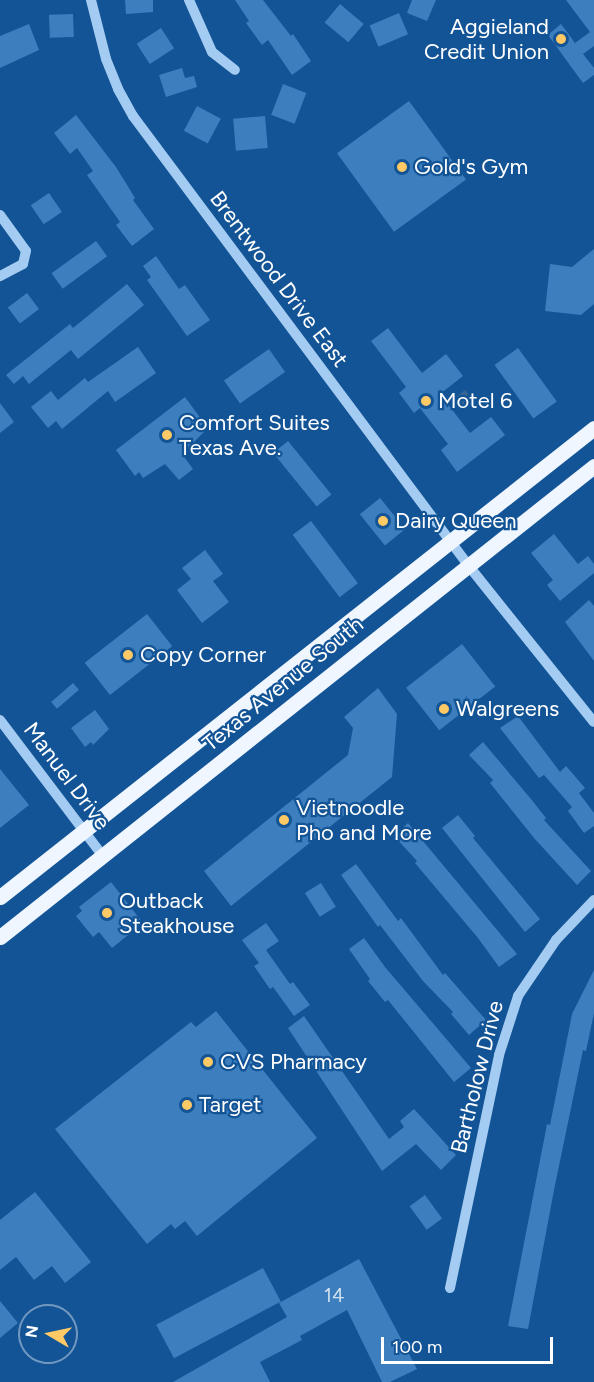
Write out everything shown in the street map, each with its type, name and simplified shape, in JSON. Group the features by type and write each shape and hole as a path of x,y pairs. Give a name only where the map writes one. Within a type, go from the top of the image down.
{"main road":[{"name":"Texas Avenue South","path":"0,897 594,428"},
{"name":"Texas Avenue South","path":"0,937 594,466"}],"street":[{"name":"Brentwood Drive East","path":"91,0 106,59 118,89 133,116 468,565 594,722"},
{"path":"189,0 212,52 235,70"},
{"path":"0,215 26,251 23,264 0,276"},
{"name":"Manuel Drive","path":"0,720 102,855"},
{"name":"Bartholow Drive","path":"450,1288 499,1055 518,996 556,940 594,900"}],"water":[{"path":"465,390 475,403 466,409 456,397"}],"building":[{"path":"125,0 153,0 153,12 126,14"},
{"path":"235,0 263,0 291,36 293,34 311,61 292,75 268,40 262,45 246,23 249,21"},
{"path":"412,0 436,0 427,21 407,13"},
{"name":"Aggieland Credit Union","path":"566,0 594,0 594,46 583,54 594,68 594,75 583,83 548,35 561,24 575,43 590,32"},
{"path":"340,4 364,24 348,42 325,22"},
{"path":"399,13 408,34 379,47 370,26"},
{"path":"73,14 74,37 50,38 49,15"},
{"path":"29,24 39,50 0,68 0,36"},
{"path":"161,28 174,48 150,64 137,44"},
{"path":"182,68 185,78 194,76 197,87 166,97 159,75"},
{"path":"283,84 306,93 295,124 271,115"},
{"name":"Gold's Gym","path":"409,101 466,179 394,232 337,153"},
{"path":"197,106 221,119 208,143 184,131"},
{"path":"76,115 116,167 135,198 133,200 154,229 132,246 116,225 120,222 87,175 93,171 77,148 70,154 54,133"},
{"path":"265,116 268,148 236,151 233,119"},
{"path":"49,193 62,212 44,224 31,205"},
{"path":"96,241 107,256 63,289 52,273"},
{"path":"594,249 594,304 581,315 545,311 550,264 572,267"},
{"path":"156,256 179,289 185,285 210,320 187,336 147,280 151,277 143,266"},
{"path":"127,284 144,305 78,359 71,350 29,384 23,376 14,384 6,375 70,324 73,328"},
{"path":"27,293 39,309 20,323 8,307"},
{"name":"Motel 6","path":"388,328 422,373 446,354 463,376 440,394 470,433 491,417 505,435 457,472 441,450 448,444 420,408 414,413 399,393 406,387 371,341"},
{"path":"138,347 156,373 115,402 108,391 62,429 56,421 48,428 31,407 51,391 58,400 85,378 88,382"},
{"path":"518,348 557,401 533,418 495,365"},
{"path":"269,349 285,372 240,403 224,381"},
{"name":"Comfort Suites Texas Ave.","path":"185,397 204,423 200,426 204,432 182,454 193,469 179,480 165,464 143,478 139,472 135,476 116,450"},
{"path":"0,403 14,422 0,433"},
{"path":"288,441 331,495 317,507 273,453"},
{"name":"Dairy Queen","path":"380,498 405,529 385,545 360,514"},
{"path":"311,521 358,583 340,597 293,535"},
{"path":"554,534 578,564 588,556 594,564 594,573 560,601 547,585 553,580 531,553"},
{"path":"205,550 223,574 213,581 229,602 202,623 177,590 191,579 182,568"},
{"path":"589,600 594,606 594,661 565,622"},
{"name":"Copy Corner","path":"147,614 172,646 110,695 85,663"},
{"name":"Walgreens","path":"462,644 495,687 439,730 406,688"},
{"path":"73,683 79,690 57,709 51,702"},
{"path":"378,688 397,714 392,777 231,906 204,871 348,755 353,728 344,717"},
{"path":"95,710 109,729 93,745 91,742 85,747 71,728"},
{"path":"518,716 560,772 566,766 585,788 579,793 594,813 594,826 584,833 568,811 572,807 544,775 539,778 500,728"},
{"path":"483,742 546,818 544,820 591,871 577,885 534,838 490,783 493,780 469,755"},
{"path":"0,769 29,805 0,828"},
{"path":"458,815 475,836 473,838 540,919 525,932 442,828"},
{"path":"408,823 517,954 499,967 478,938 415,863 417,861 394,836"},
{"path":"356,864 398,921 401,918 443,975 445,973 486,1020 469,1035 451,1014 453,1012 423,981 380,925 378,927 341,875"},
{"name":"Outback Steakhouse","path":"111,882 143,923 112,948 99,932 93,937 76,916 82,911 79,907"},
{"path":"321,883 336,907 320,917 305,893"},
{"path":"266,923 279,941 266,950 290,984 293,982 310,1005 294,1016 273,987 270,989 254,966 259,963 242,940"},
{"path":"364,938 385,967 471,1068 454,1082 388,1000 385,1002 368,981 370,979 349,949"},
{"path":"594,970 594,1013 586,1051 583,1050 528,1329 508,1326 547,1124 550,1125 572,1014"},
{"name":"Target","path":"216,1011 317,1138 197,1236 185,1221 175,1229 171,1224 147,1244 55,1129 191,1022 196,1027"},
{"path":"304,1016 389,1139 404,1127 400,1121 414,1109 456,1155 441,1170 416,1144 382,1171 288,1028"},
{"path":"35,1192 91,1262 65,1283 52,1266 34,1280 16,1257 0,1270 0,1220"},
{"path":"425,1195 442,1218 427,1230 410,1206"},
{"path":"359,1259 417,1369 390,1382 382,1382 347,1310 300,1336 302,1340 260,1362 270,1382 173,1382 287,1317 279,1303"},
{"path":"263,1268 281,1302 174,1358 156,1325"},
{"path":"0,1301 18,1323 0,1338"}],"place":[{"name":"Aggieland Credit Union","path":"561,39"},
{"name":"Gold's Gym","path":"402,167"},
{"name":"Motel 6","path":"426,401"},
{"name":"Comfort Suites Texas Ave.","path":"167,435"},
{"name":"Dairy Queen","path":"383,521"},
{"name":"Copy Corner","path":"128,655"},
{"name":"Walgreens","path":"444,709"},
{"name":"Vietnoodle Pho and More","path":"284,820"},
{"name":"Outback Steakhouse","path":"107,913"},
{"name":"CVS Pharmacy","path":"208,1062"},
{"name":"Target","path":"187,1105"}]}
